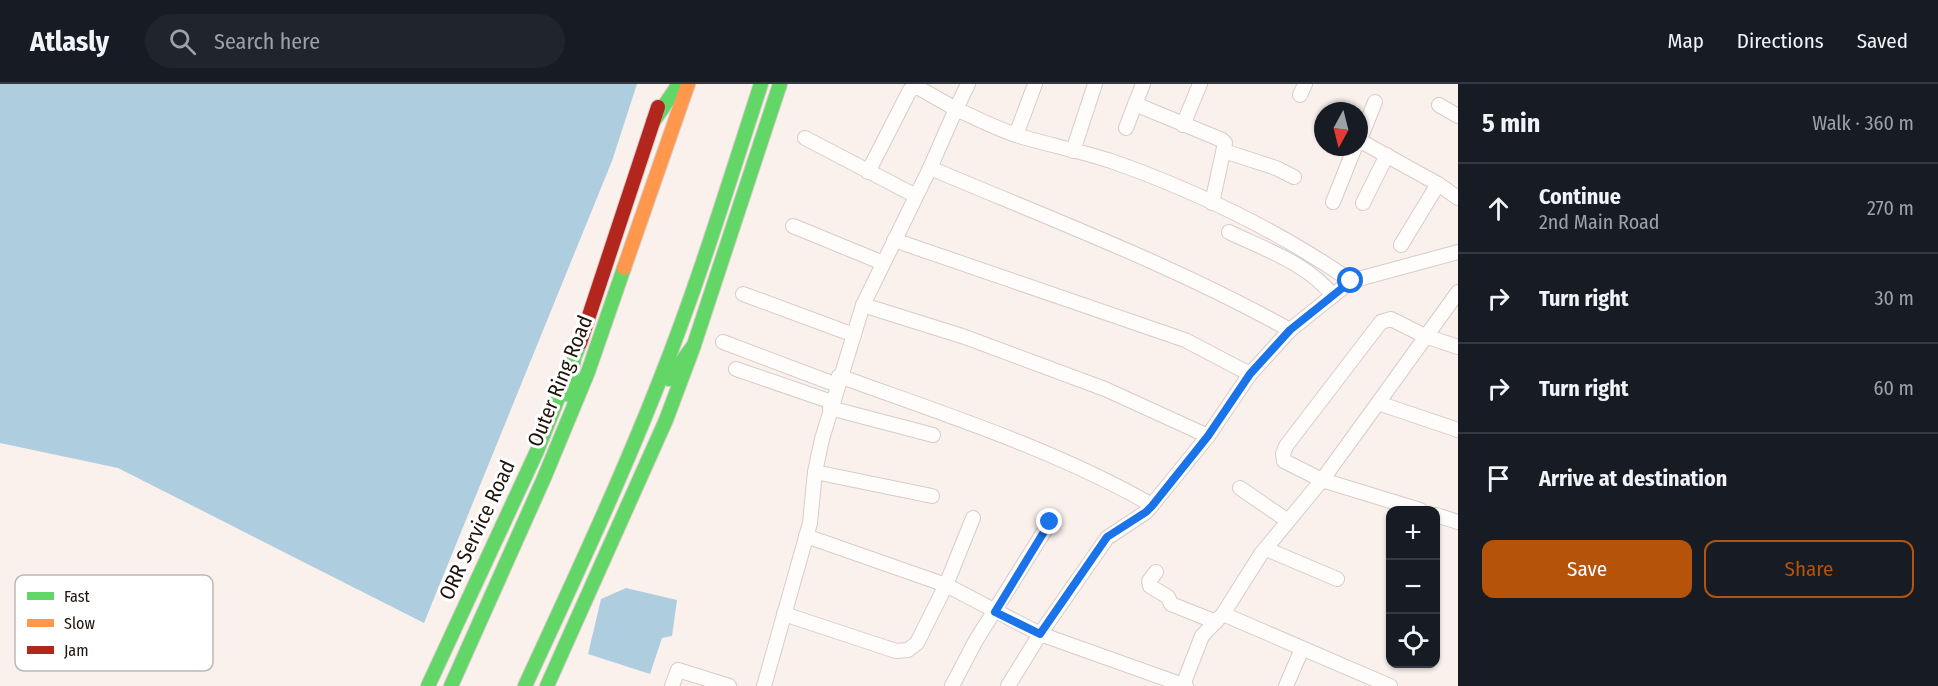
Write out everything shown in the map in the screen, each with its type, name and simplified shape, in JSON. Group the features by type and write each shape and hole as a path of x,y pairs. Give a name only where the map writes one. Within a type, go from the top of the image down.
{"main road":[{"name":"ORR Service Road","path":"428,686 537,451 574,358 666,84"},
{"path":"653,122 679,84"},
{"name":"Outer Ring Road","path":"451,686 565,430 608,318 688,84"},
{"path":"525,686 649,406 678,331 761,84"},
{"path":"748,123 775,84"},
{"path":"547,686 666,420 694,345 780,84"},
{"path":"649,406 694,345"},
{"path":"565,430 574,358"}],"street":[{"path":"764,686 810,523 815,472 831,405 863,305 968,84"},
{"path":"1016,135 1035,84"},
{"path":"1073,151 1095,84"},
{"path":"1126,128 1143,84"},
{"path":"1183,124 1200,84"},
{"path":"868,172 910,90 917,87 956,109 1016,135 1110,161 1178,187 1254,223 1313,255 1351,281"},
{"path":"1368,120 1375,102"},
{"path":"1136,104 1225,143 1212,203"},
{"path":"1439,105 1458,116"},
{"path":"804,138 916,196"},
{"path":"1368,144 1458,198"},
{"path":"1224,151 1276,168 1294,177"},
{"path":"1363,203 1387,155"},
{"path":"1333,202 1351,156"},
{"path":"930,168 1162,266 1232,298 1290,330"},
{"path":"1401,245 1438,184"},
{"path":"793,226 883,263"},
{"path":"1229,232 1311,274 1333,296"},
{"path":"894,240 1185,340 1250,374"},
{"path":"1008,686 1040,634 1107,537 1152,506 1208,436 1250,374 1290,330 1351,281 1458,252"},
{"path":"806,536 946,585 1040,634 1184,686 1203,636 1220,618 1266,549 1322,480 1458,292"},
{"path":"743,294 854,335"},
{"path":"863,305 965,337 1105,388 1208,436"},
{"path":"1407,506 1322,480 1284,461 1283,454 1286,446 1381,322 1391,319 1425,336 1458,347"},
{"path":"723,342 1029,445 1082,467 1152,506"},
{"path":"736,369 831,405 933,435"},
{"path":"1378,403 1458,430"},
{"path":"815,472 932,496"},
{"path":"1240,488 1288,521"},
{"path":"1440,516 1458,522"},
{"path":"784,614 896,651 908,650 917,643 946,585 974,518"},
{"path":"952,686 975,642 1050,522"},
{"path":"1266,549 1337,579"},
{"path":"1156,572 1149,581 1150,586 1168,597 1171,604 1220,618 1390,686"},
{"path":"1286,686 1302,649"},
{"path":"672,686 678,670 729,686"}],"water":[{"path":"0,84 637,84 612,161 424,623 118,468 0,443"},
{"path":"626,588 677,600 672,636 662,638 650,674 588,654 601,599"}],"traffic: fast":[{"path":"653,122 679,84"},
{"path":"525,686 612,494 661,377 701,268 761,84"},
{"path":"547,686 666,420 693,348 780,84"},
{"path":"451,686 544,478 588,372 624,268"},
{"path":"428,686 537,451 580,343"},
{"path":"669,379 694,345"},
{"path":"569,395 574,358"}],"traffic: slow":[{"path":"624,268 688,84"}],"traffic: jam":[{"path":"580,343 658,107"}],"route":[{"path":"1050,522 995,612 1040,634 1107,537 1152,506 1208,436 1250,374 1290,330 1351,281"}]}
